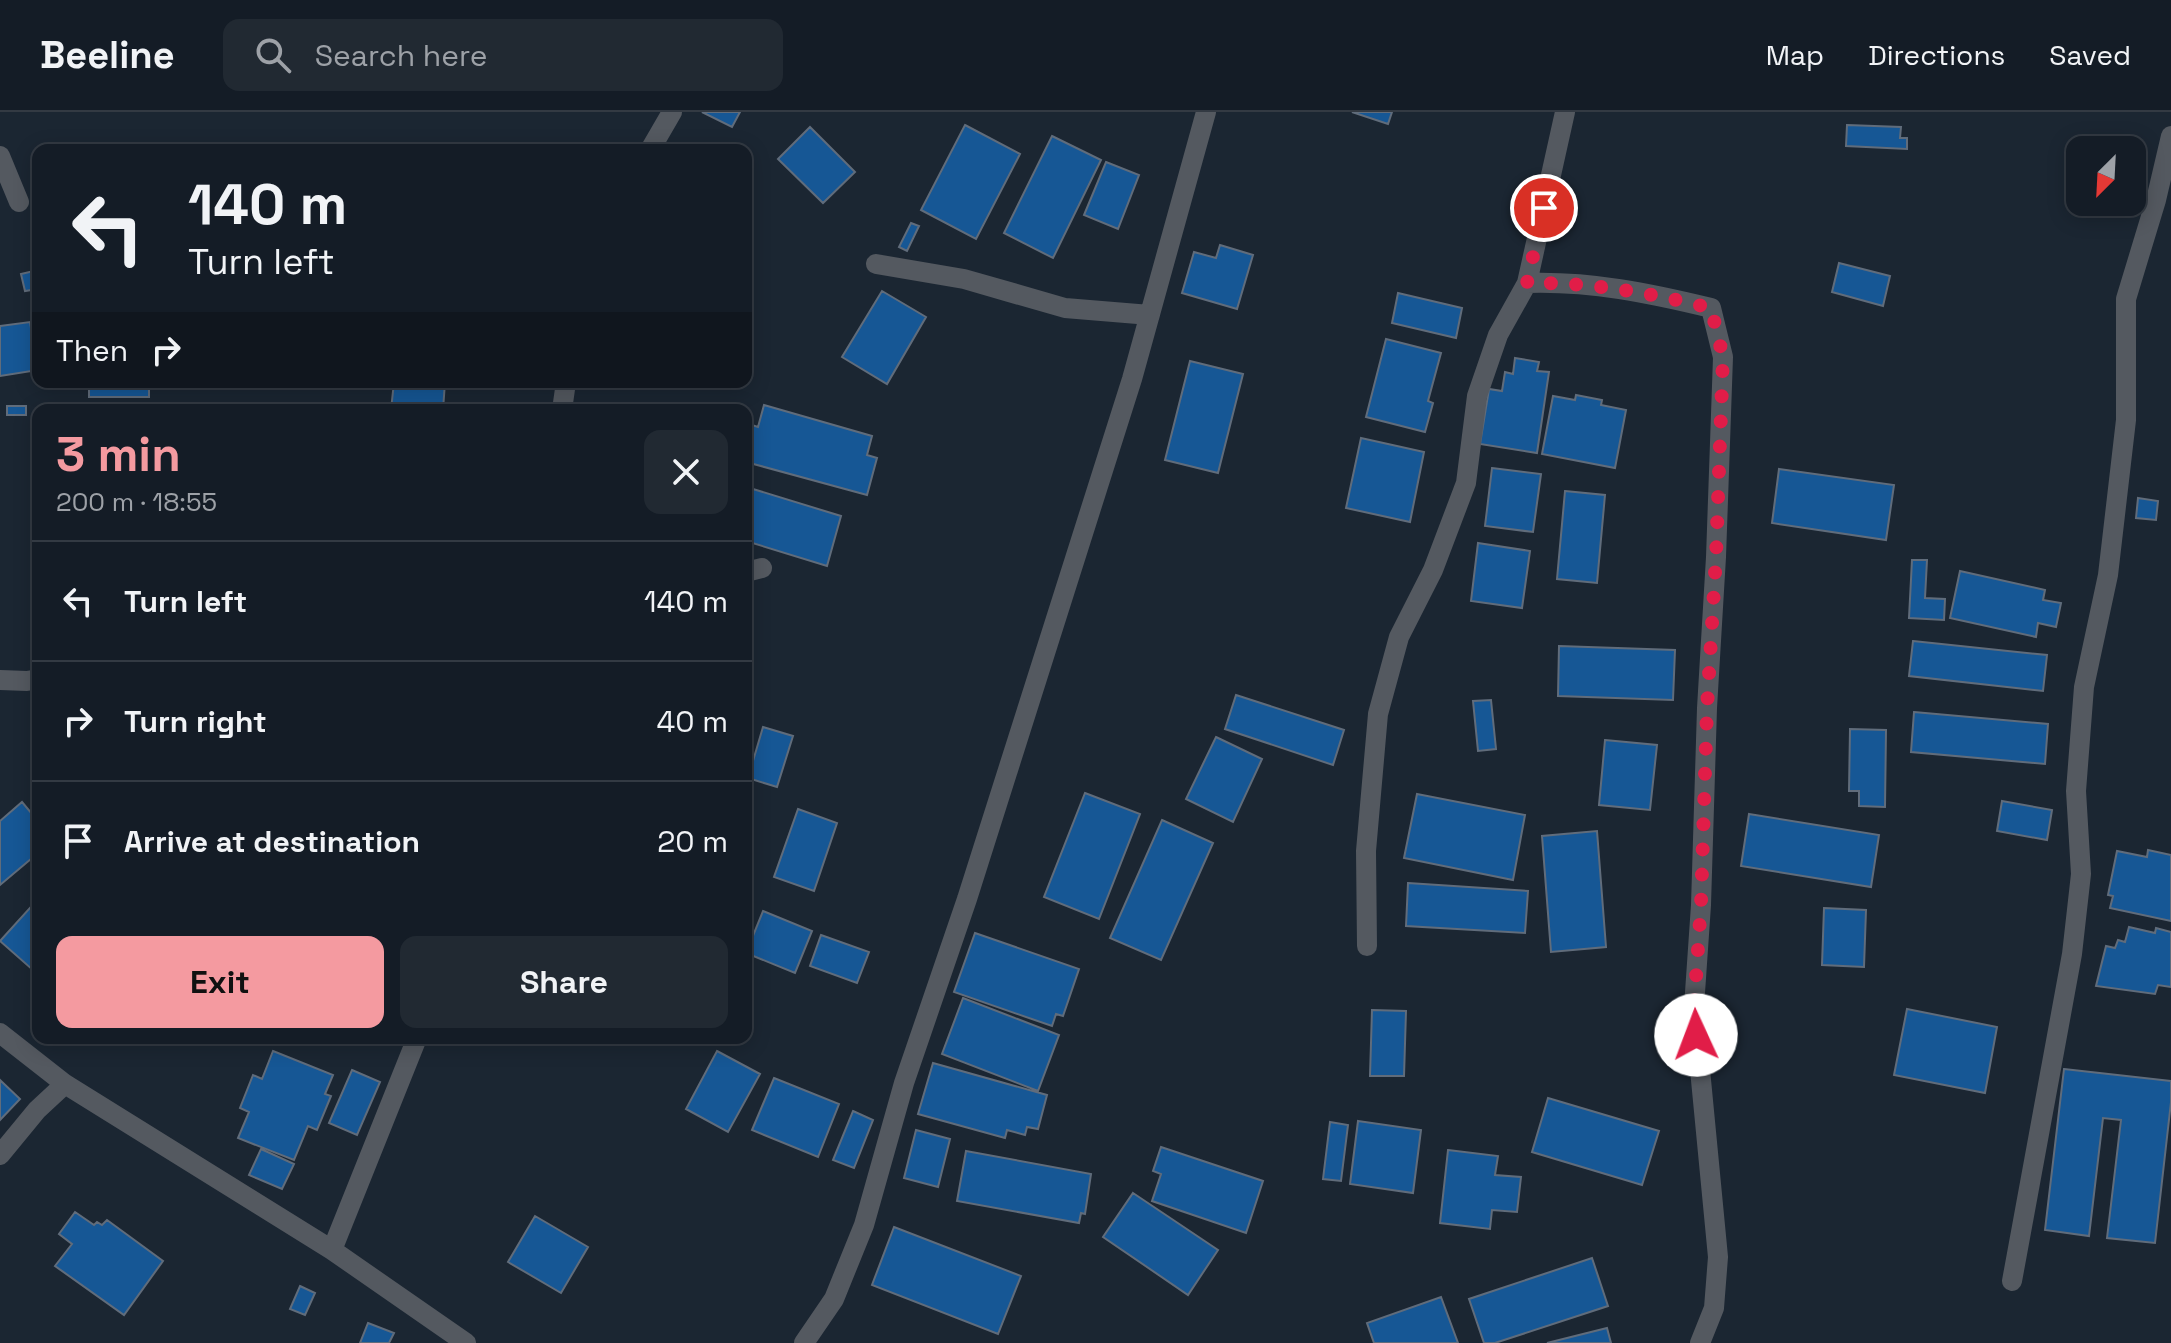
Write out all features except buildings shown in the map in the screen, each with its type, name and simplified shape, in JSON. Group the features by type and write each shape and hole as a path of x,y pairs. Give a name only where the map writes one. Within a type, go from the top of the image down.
{"street":[{"path":"653,144 672,112"},
{"path":"804,1343 834,1299 864,1225 904,1083 1035,688 1132,379 1206,112"},
{"path":"1367,946 1366,851 1378,714 1399,637 1433,570 1466,483 1477,396 1498,335 1527,283 1565,112"},
{"path":"2012,1281 2072,954 2081,874 2076,791 2084,687 2108,575 2126,420 2126,299 2156,200 2171,136"},
{"path":"0,156 19,202"},
{"path":"876,264 964,279 1065,308 1150,315"},
{"path":"1527,283 1567,282 1639,290 1711,308 1723,357 1701,905 1694,1007 1718,1257 1714,1308 1700,1343"},
{"path":"0,680 32,679"},
{"path":"0,1033 65,1084 332,1250 466,1343"},
{"path":"332,1250 415,1044"},
{"path":"0,1155 37,1110 65,1084"}],"route":[{"path":"1544,208 1527,283 1567,282 1639,290 1711,308 1723,357 1701,905 1694,1007 1696,1035"}]}
